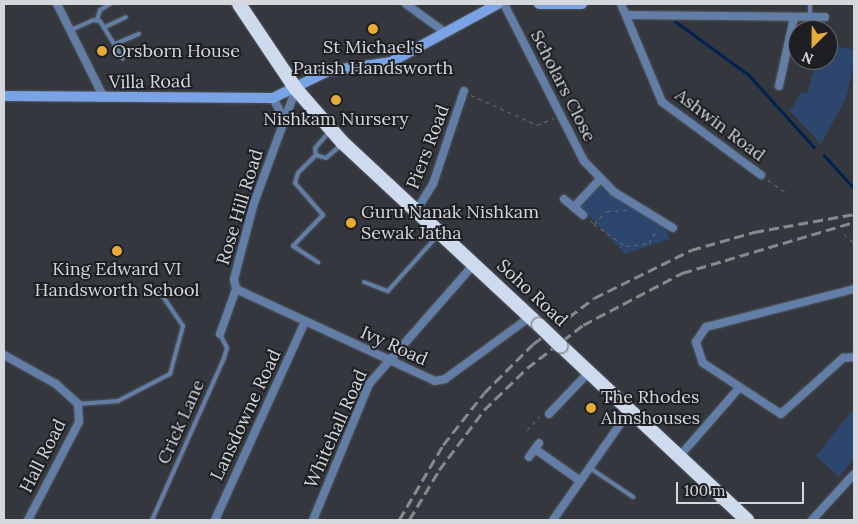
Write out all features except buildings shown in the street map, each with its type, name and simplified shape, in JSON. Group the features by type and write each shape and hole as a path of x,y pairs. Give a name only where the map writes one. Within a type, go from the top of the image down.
{"highway":[{"name":"Soho Road","path":"239,4 296,89 343,143 747,520"}],"main road":[{"name":"Villa Road","path":"4,96 273,98 296,89 328,71 391,62 443,30 498,4"},
{"path":"539,4 582,4"}],"street":[{"path":"57,4 104,98"},
{"path":"406,4 443,30"},
{"name":"Scholars Close","path":"504,4 584,161 600,179 630,206 673,228"},
{"path":"621,4 626,15 825,17"},
{"name":"Ashwin Road","path":"626,15 662,102 761,175"},
{"path":"779,86 794,18"},
{"name":"Rose Hill Road","path":"220,334 236,289 234,279 254,203 296,89"},
{"name":"Piers Road","path":"416,212 433,184 464,91"},
{"path":"273,98 284,119"},
{"path":"574,207 600,179"},
{"path":"564,199 583,215"},
{"name":"Whitehall Road","path":"313,520 369,384 387,359 474,264"},
{"name":"Ivy Road","path":"236,289 435,381 445,379 535,321"},
{"path":"854,289 701,331 696,342 699,356 739,388 781,414 843,358 854,356"},
{"name":"Lansdowne Road","path":"215,520 305,322"},
{"name":"Hall Road","path":"4,355 56,384 78,404 79,422 28,520"},
{"path":"549,414 589,372"},
{"path":"679,456 739,388"},
{"path":"553,520 579,480 630,410"},
{"path":"529,456 537,446 579,480"},
{"path":"812,520 854,474"}],"lane":[{"path":"97,20 100,10 98,4"},
{"path":"100,10 110,4"},
{"path":"810,4 810,18"},
{"path":"105,27 126,17"},
{"path":"71,30 97,20"},
{"path":"97,20 105,27 123,60"},
{"path":"115,44 139,34"},
{"path":"316,155 315,148 331,130"},
{"path":"316,155 326,158 343,143"},
{"path":"316,155 298,172 295,183 322,214 293,246 318,262"},
{"path":"364,282 388,292 439,233"},
{"path":"78,404 118,401 170,374 183,326 160,292"},
{"name":"Crick Lane","path":"152,520 224,358 227,348 220,334"},
{"path":"589,467 633,497"}],"path":[{"path":"464,91 537,125 560,114"},
{"path":"761,175 788,194"},
{"path":"594,224 607,211 630,206 636,213"},
{"path":"583,215 594,224 634,246 656,238 658,227 651,222"},
{"path":"844,234 854,243"},
{"path":"527,430 544,413 549,414"}],"shaded area":[{"path":"838,46 854,50 854,63 846,98 821,144 790,111 801,92 807,94 814,70 838,70"},
{"path":"600,186 665,227 670,239 625,254 581,207"},
{"path":"854,408 854,458 839,477 816,456"}],"waterway":[{"path":"675,21 749,75 814,147"},
{"path":"824,155 854,188"}],"railway":[{"path":"399,520 443,445 484,393 533,344 594,298 691,250 754,232 854,214"},
{"path":"409,520 439,470 484,410 527,368 583,325 682,273 854,222"}],"place":[{"name":"St Michael's Parish Handsworth","path":"373,29"},
{"name":"Orsborn House","path":"102,51"},
{"name":"Nishkam Nursery","path":"336,100"},
{"name":"Guru Nanak Nishkam Sewak Jatha","path":"351,223"},
{"name":"King Edward VI Handsworth School","path":"117,251"},
{"name":"The Rhodes Almshouses","path":"591,408"}]}
